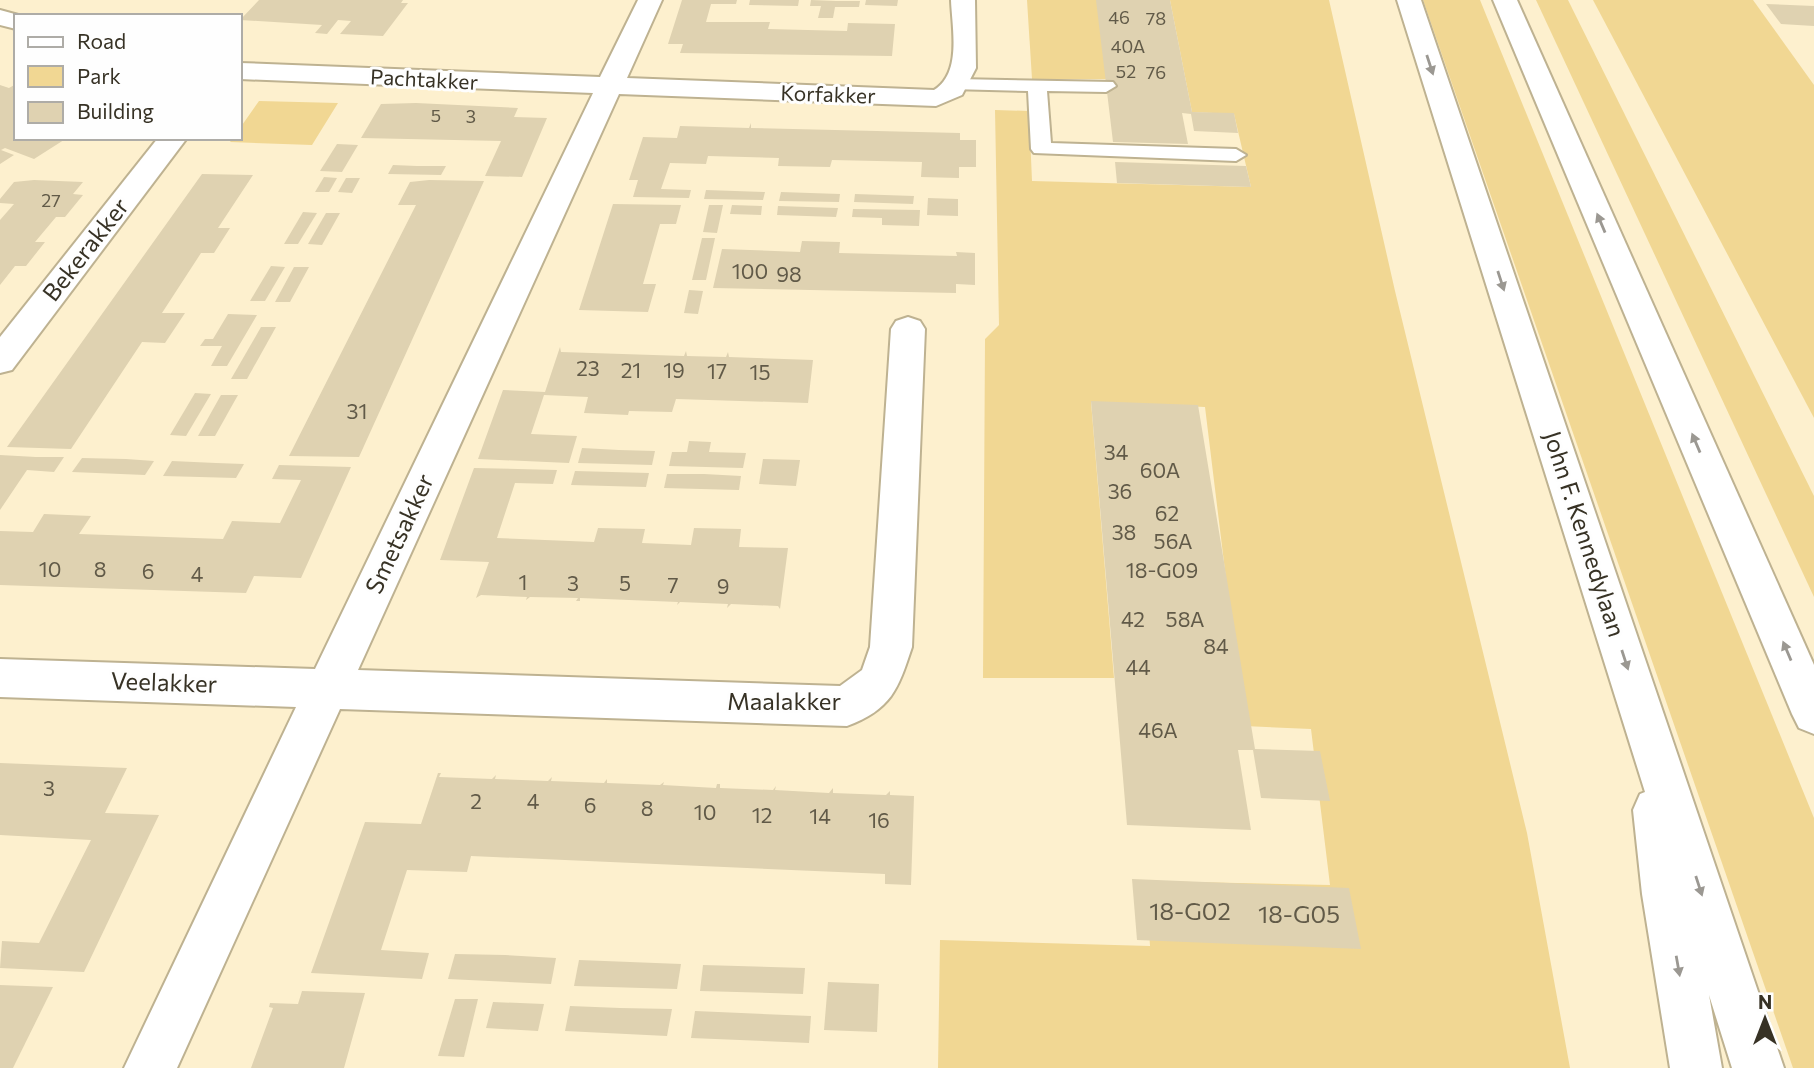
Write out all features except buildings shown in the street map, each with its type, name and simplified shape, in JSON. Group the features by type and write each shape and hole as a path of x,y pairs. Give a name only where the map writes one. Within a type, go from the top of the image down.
{"street":[{"name":"Smetsakker","path":"150,1068 650,0"},
{"path":"957,85 963,74 962,0"},
{"name":"John F. Kennedylaan","path":"1409,0 1758,1068"},
{"path":"1505,0 1814,714"},
{"name":"Pachtakker","path":"242,71 609,88"},
{"name":"Korfakker","path":"609,88 915,98 943,96 957,85"},
{"name":"Bekerakker","path":"0,361 171,140"},
{"name":"Maalakker","path":"327,689 847,706 878,682 891,647 908,329"},
{"name":"Veelakker","path":"0,678 327,689"},
{"path":"1647,728 1666,894 1696,1068"}],"lane":[{"path":"957,85 1106,86"},
{"path":"1037,86 1041,149 1236,155"}],"green space":[{"path":"1027,0 1097,0 1110,79 1032,79"},
{"path":"1170,0 1329,0 1395,291 1527,833 1570,1068 938,1068 940,940 1150,946 1146,881 1330,885 1311,729 1244,726 1205,407 1091,402 1114,678 983,678 985,339 999,325 995,110 1029,111 1032,181 1251,187 1234,114 1192,112"},
{"path":"1423,0 1480,0 1814,818 1814,1068 1793,1068"},
{"path":"1536,0 1568,0 1814,496 1814,597"},
{"path":"1593,0 1753,0 1814,85 1814,418"},
{"path":"259,101 338,103 312,145 230,142 242,140 242,125"}]}
